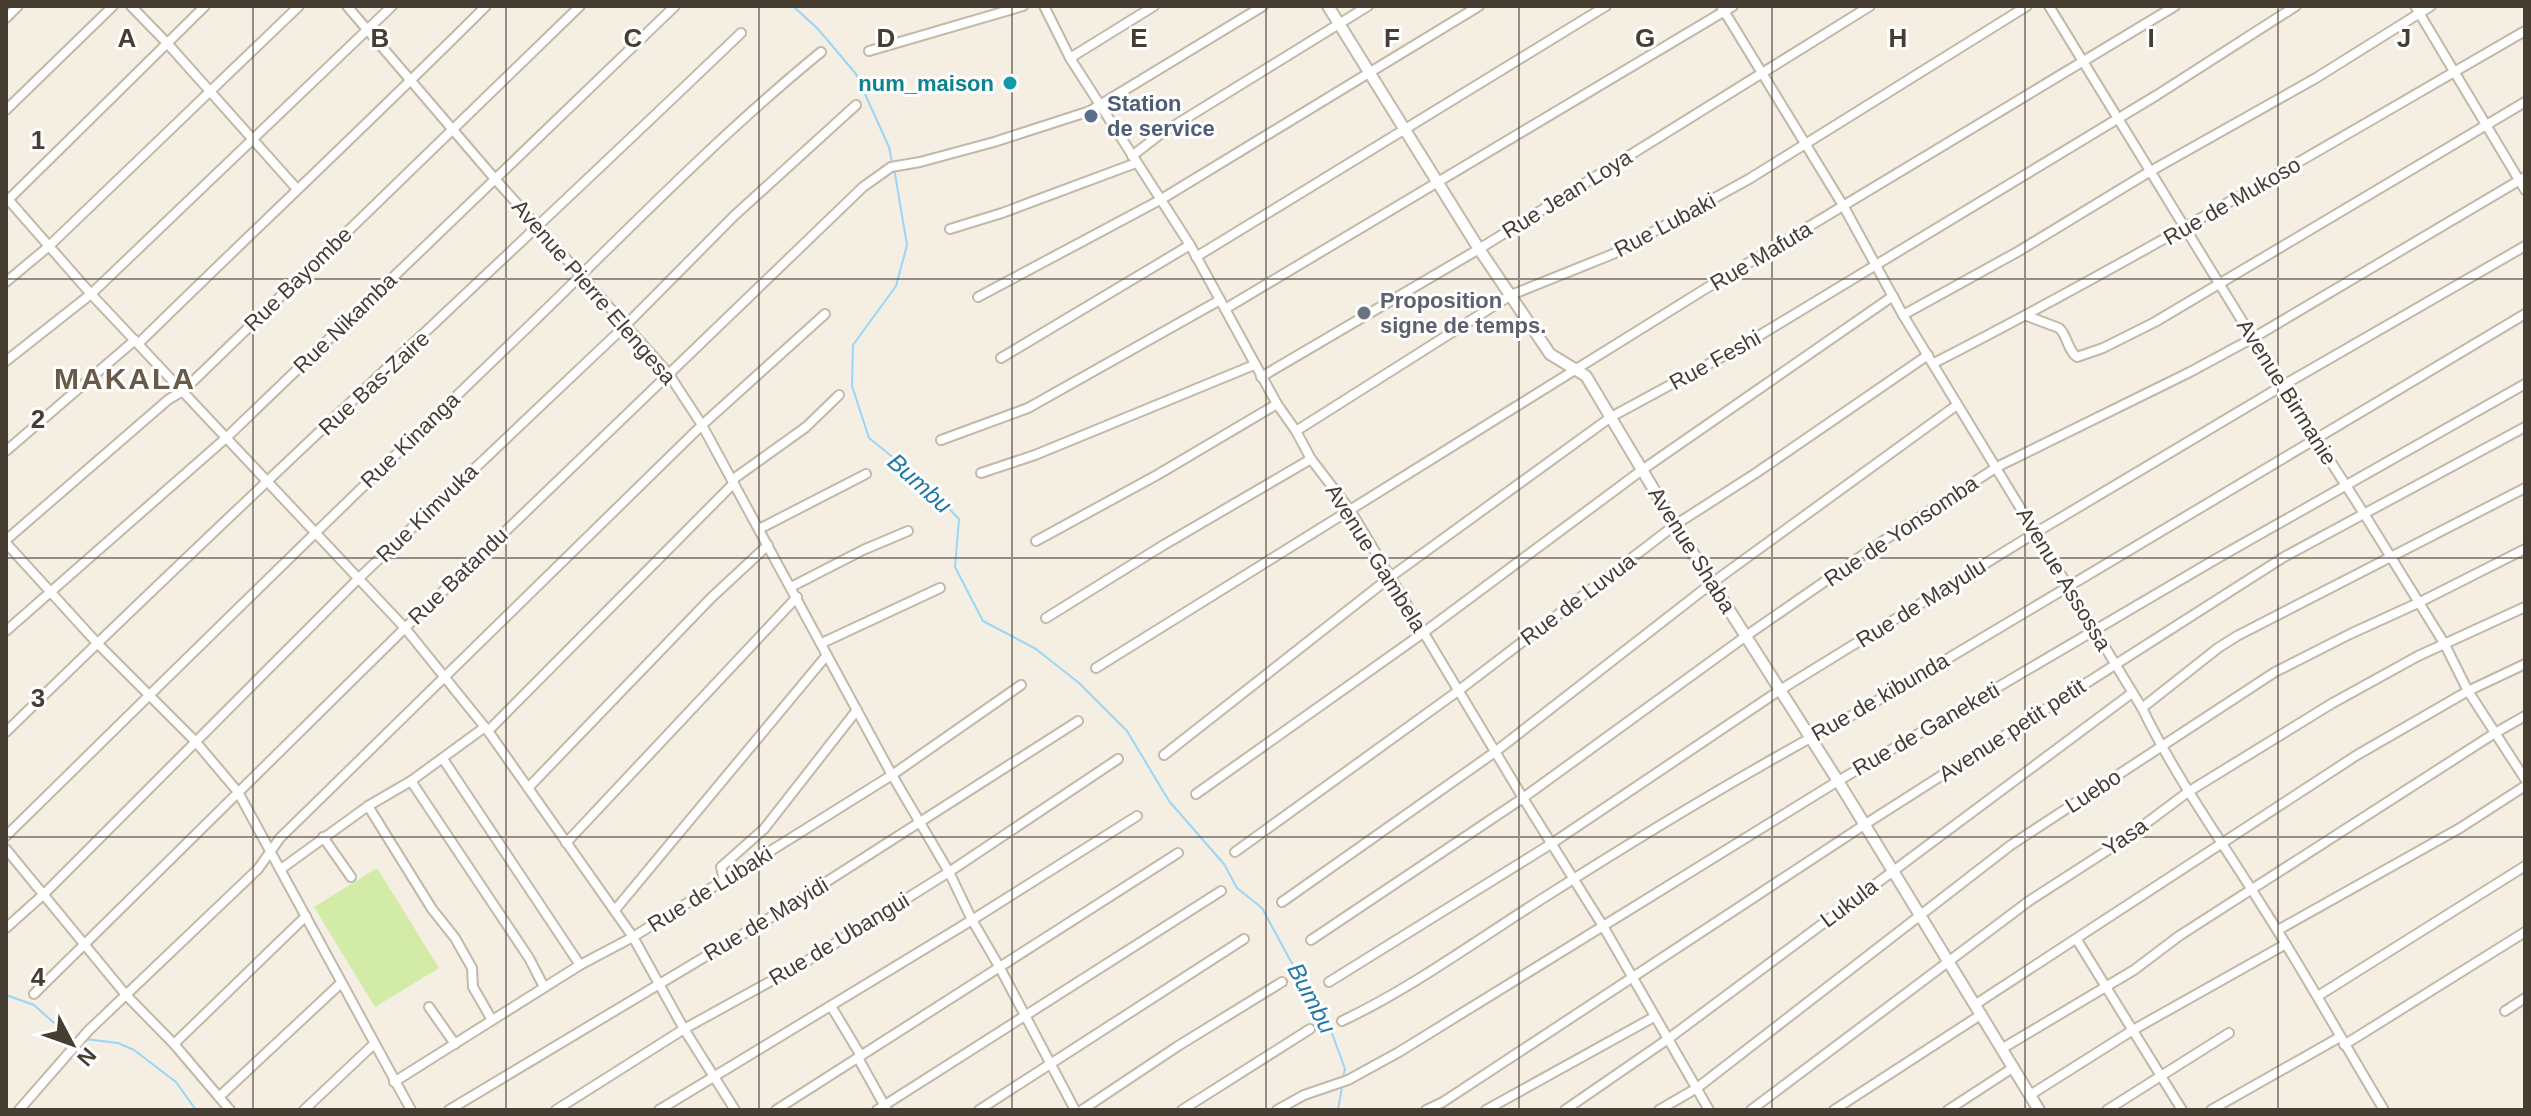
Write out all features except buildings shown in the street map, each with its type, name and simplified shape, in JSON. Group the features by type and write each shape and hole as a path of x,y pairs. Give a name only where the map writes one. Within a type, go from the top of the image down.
{"street":[{"path":"6,18 18,6"},
{"path":"6,110 113,6"},
{"path":"131,6 297,189"},
{"path":"205,6 7,198 91,294 405,628 487,729 633,937 684,1029 735,1110"},
{"path":"6,282 48,247 299,6"},
{"name":"Avenue Pierre Elengesa","path":"347,6 495,179 668,373 702,425 892,775 949,872 1075,1110"},
{"path":"6,361 91,294 392,6"},
{"path":"6,451 137,342 413,80 486,6"},
{"name":"Rue Bayombe","path":"6,542 169,399 183,391 580,6"},
{"name":"Rue Nikamba","path":"6,631 226,438 675,6"},
{"path":"869,51 1023,6"},
{"name":"Avenue Gambela","path":"1044,6 1070,58 1190,245 1277,404 1311,459 1350,510 1603,926 1709,1110"},
{"path":"1070,58 1154,6"},
{"path":"1100,106 1263,6"},
{"name":"Avenue Shaba","path":"1328,6 1479,249 1550,354 1586,376 1675,525 1838,781 2039,1110"},
{"path":"950,229 1002,213 1134,159 1159,135 1368,6"},
{"path":"978,297 1160,200 1479,6"},
{"path":"1196,257 1606,6"},
{"path":"1225,309 1440,183 1722,9 1733,6"},
{"name":"Rue Jean Loya","path":"1261,377 1479,249 1870,6"},
{"name":"Rue Lubaki","path":"1296,431 1511,295 1613,254 1749,179 2027,6"},
{"name":"Avenue Birmanie","path":"2049,6 2525,779"},
{"name":"Rue Mafuta","path":"1096,668 1705,289 2175,6"},
{"name":"Rue Feshi","path":"1164,755 1389,578 1611,417 1742,346 2117,119 2296,6"},
{"path":"1903,315 2316,78 2417,9 2431,6"},
{"name":"Avenue Assossa","path":"1722,9 1844,207 1957,405 2069,584 2188,792 2278,930 2384,1110"},
{"path":"2417,9 2522,179 2525,190"},
{"name":"Rue de Mukoso","path":"1931,359 2027,316 2186,228 2525,31"},
{"name":"Rue Bas-Zaire","path":"6,732 741,33"},
{"name":"Rue Kinanga","path":"6,836 315,532 776,88 821,52"},
{"path":"2027,316 2059,328 2073,355 2081,357 2155,322 2525,102"},
{"name":"Rue Kimvuka","path":"6,928 44,894 359,578 626,325 734,216 856,105"},
{"name":"Rue Batandu","path":"34,994 405,628 863,187 895,166 994,142 1100,106"},
{"name":"Rue de Yonsomba","path":"1311,940 1523,798 1886,539 1997,467 2253,338 2522,179"},
{"path":"1001,358 1190,245"},
{"name":"Rue de Mayulu","path":"1329,982 1551,844 1780,690 2035,533 2525,246"},
{"path":"1196,794 1423,633 1642,470 1893,296"},
{"path":"941,440 1028,408 1220,300"},
{"path":"19,1110 88,1031 258,869 280,838 702,425 825,314"},
{"name":"Rue de kibunda","path":"1342,1021 1380,1002 1574,878 2525,314"},
{"name":"Rue de Luvua","path":"1235,852 1458,691 1675,525 1931,359"},
{"path":"981,473 1035,455 1254,365"},
{"name":"Rue de Ganeketi","path":"1277,1110 1304,1095 1348,1080 1399,1052 1838,781 2525,384"},
{"path":"281,869 368,806 487,729 614,606 733,481 806,427 839,395"},
{"path":"1036,541 1157,475 1277,404"},
{"path":"1282,902 1495,752 1712,583 1957,405"},
{"name":"Avenue petit petit","path":"1426,1110 2284,557 2525,427"},
{"path":"1046,618 1311,459"},
{"path":"759,529 866,474"},
{"path":"2142,708 2237,636 2525,488"},
{"path":"791,587 908,531"},
{"path":"6,542 97,643 195,741 238,792 407,1108"},
{"path":"528,788 711,598 768,545"},
{"name":"Luebo","path":"1659,1110 1697,1088 2011,845 2275,672 2525,549"},
{"path":"822,643 940,588"},
{"path":"566,843 797,597"},
{"name":"Yasa","path":"1751,1110 2029,901 2125,839 2188,792 2331,704 2444,643 2525,607"},
{"path":"615,910 827,655"},
{"path":"1834,1110 2077,940 2357,755 2468,691 2525,664"},
{"name":"Rue de Lubaki","path":"394,1082 892,775 1021,685"},
{"name":"Lukula","path":"1565,1110 1668,1039 2132,693"},
{"path":"724,880 721,867 764,829 857,710"},
{"path":"2003,1048 2134,970 2179,936 2525,716"},
{"name":"Rue de Mayidi","path":"449,1110 773,916 1078,721"},
{"path":"443,759 580,965"},
{"name":"Rue de Ubangui","path":"556,1110 684,1029 802,964 949,872 1118,759"},
{"path":"411,781 529,958 544,987"},
{"path":"2278,930 2460,828 2525,786"},
{"path":"368,806 432,909 455,938 472,968 473,987 492,1020"},
{"path":"659,1110 1137,816"},
{"path":"323,837 351,877"},
{"path":"6,849 126,995 174,1044 230,1110"},
{"path":"776,1110 1178,853"},
{"path":"2318,996 2525,866"},
{"path":"831,1006 860,1057 883,1108 1221,891"},
{"path":"174,1044 306,916"},
{"path":"2211,1110 2342,1041 2525,932"},
{"path":"979,1110 1244,939"},
{"path":"2077,940 2182,1110"},
{"path":"2030,1095 2133,1030 2286,944"},
{"path":"1082,1110 1282,982"},
{"path":"219,1097 340,984"},
{"path":"2505,1011 2525,998"},
{"path":"429,1007 455,1044"},
{"path":"1486,1110 1654,1017"},
{"path":"1182,1110 1310,1029"},
{"path":"2107,1110 2229,1033"},
{"path":"304,1110 374,1044"},
{"path":"1948,1110 2014,1067"}],"green space":[{"path":"377,868 439,968 375,1007 314,907"}],"waterway":[{"name":"Bumbu","path":"793,6 818,29 856,74 889,147 892,162"},
{"name":"Bumbu","path":"894,168 907,245 896,286 853,345 852,386 869,438 925,483 959,519 955,567 983,621 1036,649 1079,683 1127,731 1169,801 1224,864 1237,888 1262,908 1329,1025 1345,1069 1343,1077"},
{"path":"6,995 34,1005 71,1038 78,1039"},
{"path":"85,1039 118,1043 134,1050 176,1082 196,1110"},
{"name":"Bumbu","path":"1338,1110 1342,1087"}],"place":[{"name":"num_maison","path":"1010,83"},
{"name":"Station de service","path":"1091,116"},
{"name":"Proposition signe de temps.","path":"1364,313"}],"district":[{"name":"MAKALA","path":"125,378"}]}
